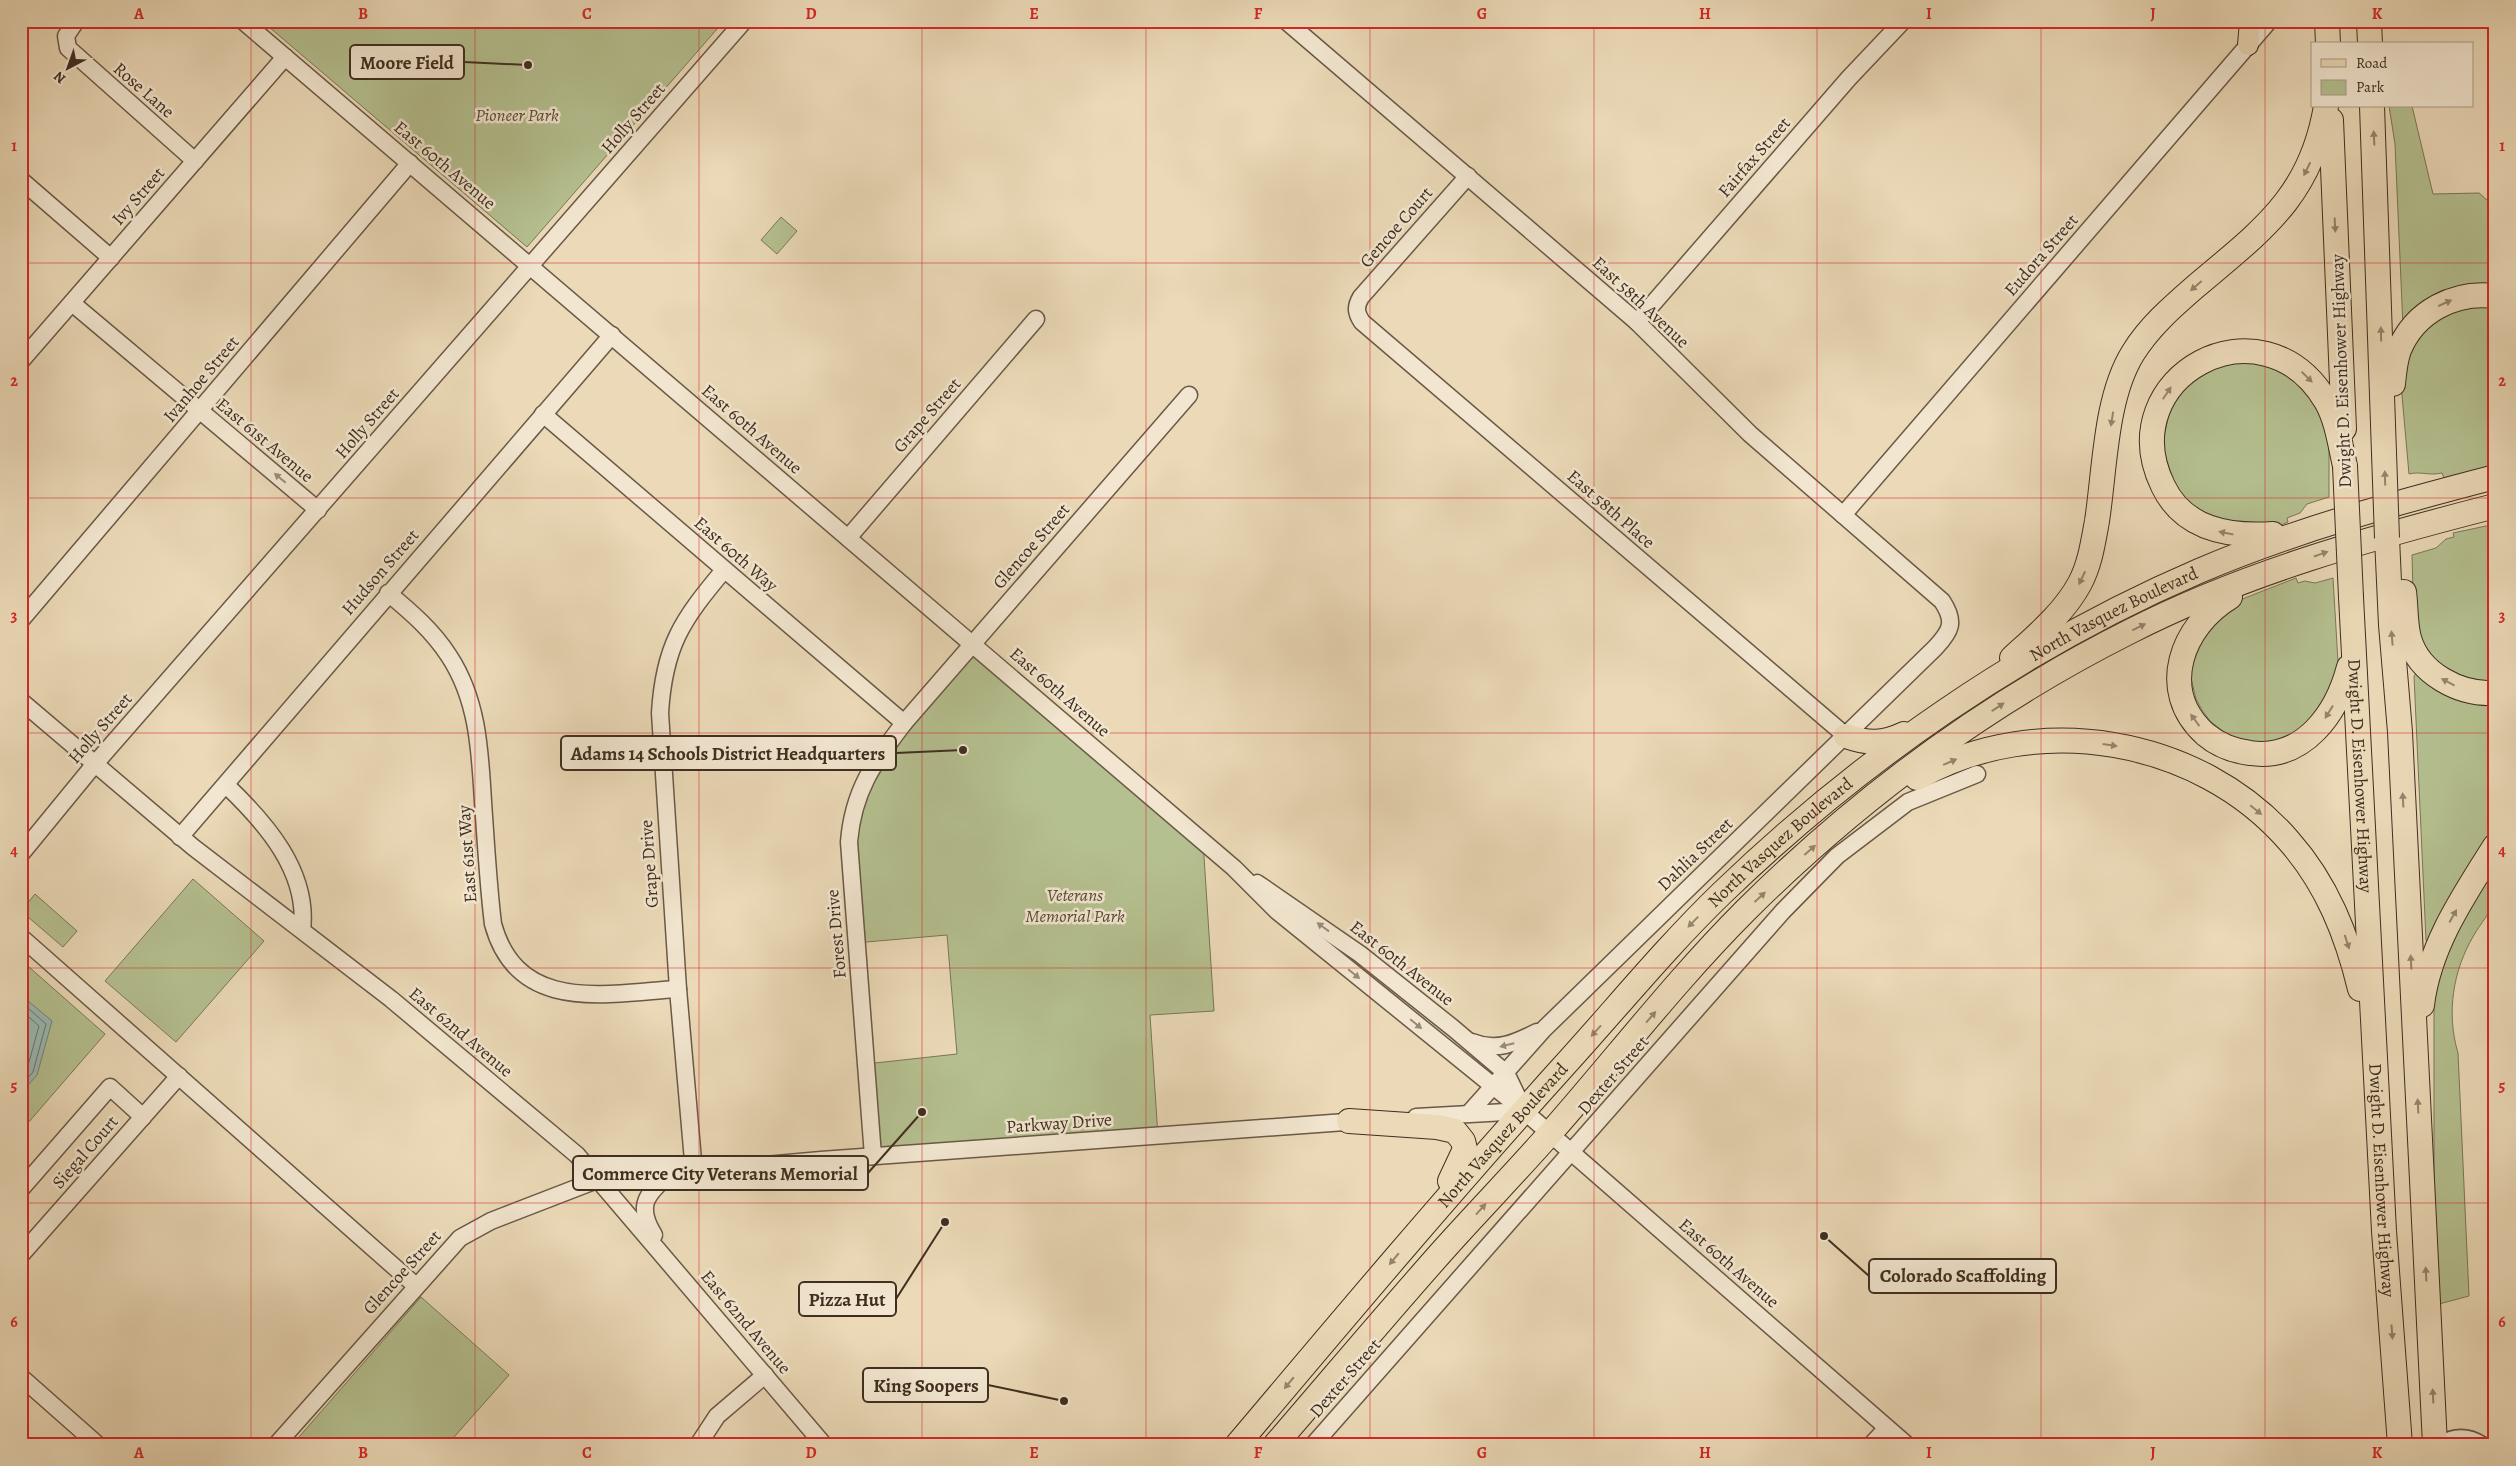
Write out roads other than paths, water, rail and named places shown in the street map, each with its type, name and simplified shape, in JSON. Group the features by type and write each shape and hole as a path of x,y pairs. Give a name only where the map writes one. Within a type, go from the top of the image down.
{"highway":[{"path":"2327,21 2328,42"},
{"path":"2368,21 2370,42"},
{"path":"1980,688 2050,622 2080,583 2093,543 2116,394 2133,353 2150,330 2171,307 2258,233 2287,203 2314,156 2326,108"},
{"name":"Dwight D. Eisenhower Highway","path":"2330,108 2353,650 2375,1069 2400,1445"},
{"path":"2372,108 2387,538 2397,586 2409,638 2424,664 2451,685 2466,690 2495,693"},
{"path":"2384,453 2396,360 2409,333 2429,312 2445,303 2473,295 2495,296"},
{"path":"2292,534 2249,536 2221,532 2201,525 2186,516 2170,499 2157,475 2152,446 2155,417 2171,386 2192,366 2204,358 2224,352 2245,350 2281,358 2308,378 2326,402 2336,426 2345,466"},
{"path":"2442,491 2495,468"},
{"name":"North Vasquez Boulevard","path":"1237,1445 1425,1222 1689,927 1725,890 1840,788 1930,721 1980,688 2075,632 2166,586 2292,534 2442,491 2495,478"},
{"name":"North Vasquez Boulevard","path":"1275,1445 1442,1252 1550,1133 1712,946 1746,910 1833,831 1894,781 1972,724 2029,687 2091,652 2165,614 2275,570 2346,546 2495,506"},
{"path":"2431,522 2495,521"},
{"path":"2275,570 2218,604 2196,626 2184,648 2179,676 2181,690 2192,718 2205,733 2221,745 2239,752 2258,754 2289,749 2305,740 2318,728 2339,696 2353,650"},
{"path":"2397,586 2400,732 2435,1445"},
{"path":"1846,736 1861,741 1878,743 1900,736 1930,721"},
{"path":"1833,831 1932,770 1988,749 2042,741 2104,744 2152,753 2187,766 2214,779 2239,796 2271,823 2289,841 2320,884 2332,906 2351,952 2375,1069"},
{"path":"2416,1064 2424,993 2431,965 2451,919 2495,846"},
{"path":"1349,1121 1437,1127 1450,1129 1460,1136 1465,1145 1464,1154 1425,1222"}],"main road":[{"path":"2248,45 2250,21"}],"street":[{"name":"Rose Lane","path":"76,21 66,36 68,48 195,161"},
{"name":"East 60th Avenue","path":"244,21 1234,868 1277,911 1550,1133 1907,1445"},
{"name":"Holly Street","path":"21,854 94,765 744,21"},
{"name":"East 58th Avenue","path":"1286,21 1637,322 1750,434 1942,601 1948,611 1950,628"},
{"name":"Fairfax Street","path":"1637,322 1849,78 1903,21"},
{"name":"Eudora Street","path":"1843,515 2269,21"},
{"name":"Ivy Street","path":"21,361 285,57"},
{"name":"Ivanhoe Street","path":"21,620 410,163"},
{"name":"Gencoe Court","path":"1357,307 1361,297 1468,176"},
{"path":"21,180 111,258"},
{"name":"East 61st Avenue","path":"72,303 318,510"},
{"name":"East 58th Place","path":"1357,307 1357,315 1362,322 1846,736"},
{"name":"Grape Street","path":"848,538 1036,319"},
{"name":"Hudson Street","path":"180,837 612,335"},
{"name":"Glencoe Street","path":"904,724 1189,395"},
{"name":"East 60th Way","path":"543,414 904,724"},
{"name":"Grape Drive","path":"694,1172 678,989 660,724 661,690 672,648 686,618 724,570"},
{"name":"East 61st Way","path":"388,593 435,636 456,667 468,693 475,718 480,749 493,924 498,939 509,958 536,982 562,992 582,994 678,989"},
{"name":"Dahlia Street","path":"1470,1112 1544,1029 1846,736 1935,648 1950,628"},
{"name":"East 62nd Avenue","path":"21,701 180,837 391,999 577,1155 824,1445"},
{"name":"Forest Drive","path":"873,1156 849,842 853,813 867,775 876,759 904,724"},
{"name":"Dexter Street","path":"1313,1445 1782,911 1837,856 1908,802 1976,774"},
{"path":"226,785 268,830 293,871 303,904 302,930"},
{"name":"East 60th Avenue","path":"1234,868 1286,901 1366,958 1468,1040 1506,1073 1524,1111"},
{"path":"21,937 416,1286"},
{"path":"1468,1040 1488,1047 1501,1047 1544,1029"},
{"name":"Siegal Court","path":"21,1255 179,1076"},
{"path":"21,1189 110,1087 143,1117"},
{"name":"Parkway Drive","path":"597,1180 873,1156 1470,1112 1524,1111"},
{"path":"670,1174 650,1194 644,1208 646,1221 674,1269"},
{"name":"Glencoe Street","path":"276,1445 460,1238 477,1227 597,1180"},
{"path":"698,1445 717,1416 765,1375"},
{"path":"21,1377 98,1445"},
{"path":"1872,1445 1887,1428"},
{"path":"2440,1445 2454,1438 2464,1438 2482,1445"}],"water":[{"path":"21,995 52,1021 37,1075 21,1093"}],"place":[{"name":"Moore Field","path":"528,65"},
{"name":"Adams 14 Schools District Headquarters","path":"963,750"},
{"name":"Commerce City Veterans Memorial","path":"922,1112"},
{"name":"Pizza Hut","path":"945,1222"},
{"name":"Colorado Scaffolding","path":"1824,1236"},
{"name":"King Soopers","path":"1064,1401"}],"park label":[{"name":"Pioneer Park","path":"517,115"},
{"name":"Veterans Memorial Park","path":"1075,905"}]}
